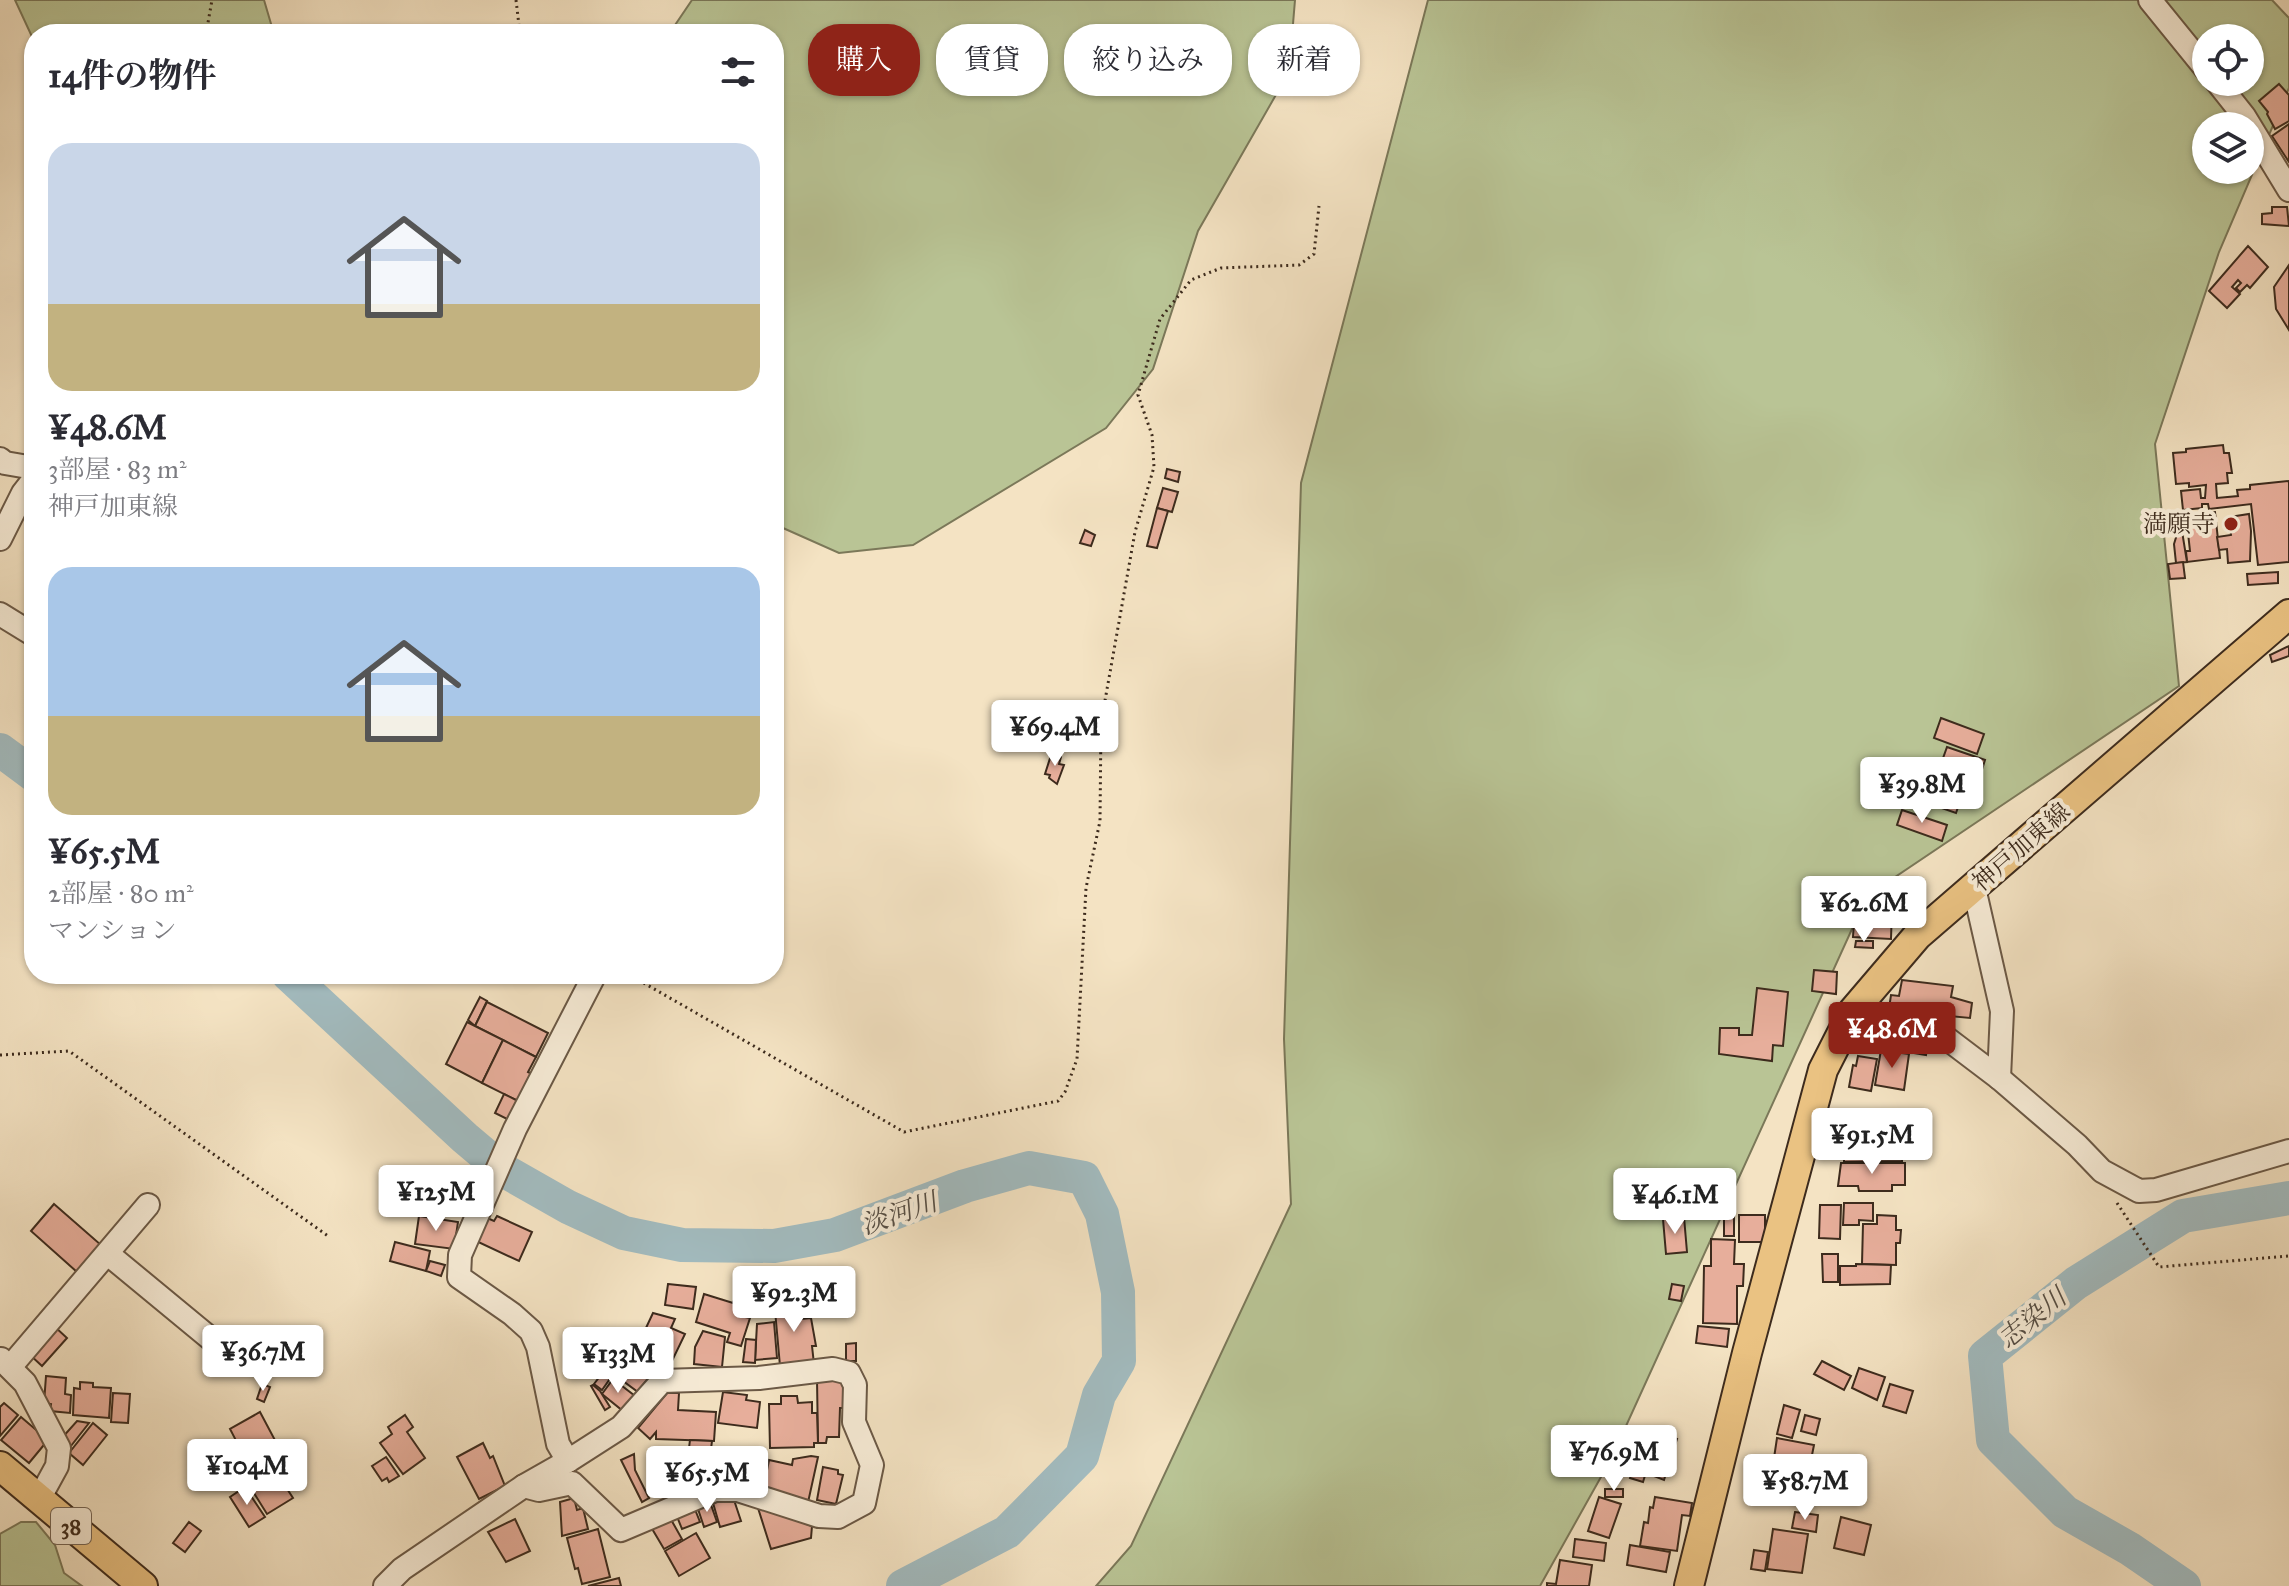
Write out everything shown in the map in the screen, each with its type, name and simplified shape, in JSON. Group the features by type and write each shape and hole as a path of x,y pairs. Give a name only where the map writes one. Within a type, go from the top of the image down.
{"main road":[{"name":"神戸加東線","path":"1695,1585 1747,1353 1823,1070 1853,1011 1917,936 2289,614"},
{"name":"38","path":"0,1466 143,1586"}],"street":[{"path":"2150,0 2192,52"},
{"path":"2228,96 2244,116 2289,190"},
{"path":"0,459 24,466"},
{"path":"0,539 24,492"},
{"path":"0,614 24,629"},
{"path":"1974,888 2002,1011 1999,1078"},
{"path":"568,1461 558,1444 538,1347 531,1331 459,1277 460,1255 515,1129 590,984"},
{"path":"1853,1011 1937,1031 1999,1078 2077,1145 2102,1171 2139,1191 2156,1190 2289,1151"},
{"path":"39,1499 57,1466 59,1448 25,1383 5,1362 108,1254 148,1205"},
{"path":"108,1254 217,1344"},
{"path":"385,1586 402,1569 524,1486 621,1427 662,1381 759,1378 833,1369 849,1373 855,1385 854,1422 872,1465 864,1503 838,1517 819,1516 738,1490 715,1490 621,1530 572,1483 539,1490 524,1486"}],"path":[{"path":"208,24 212,0"},
{"path":"516,0 519,24"},
{"path":"645,984 904,1132 1058,1101 1065,1092 1077,1059 1086,888 1100,821 1101,723 1135,532 1154,467 1152,435 1138,395 1160,319 1191,280 1221,268 1299,265 1314,254 1319,206"},
{"path":"0,1055 69,1051 328,1236"},
{"path":"2102,1171 2118,1205 2159,1267 2289,1256"}],"green space":[{"path":"15,0 264,0 271,24 26,24"},
{"path":"692,0 1295,0 1293,24 1248,24 1248,96 1275,96 1198,231 1153,369 1106,428 913,545 839,553 784,528 784,24 676,24"},
{"path":"1428,0 2272,0 2289,18 2289,88 2264,147 2264,112 2192,112 2192,184 2248,184 2219,252 2155,444 2179,686 1867,896 1611,1459 1540,1586 1096,1586 1131,1546 1291,1204 1284,1039 1301,483"},
{"path":"21,1522 36,1522 55,1545 64,1573 82,1586 0,1586 0,1534"}],"building":[{"path":"2279,84 2289,95 2289,121 2275,129 2259,101"},
{"path":"2289,124 2289,162 2272,136"},
{"path":"2272,207 2287,207 2289,226 2262,224 2262,214 2272,213"},
{"path":"2248,246 2268,267 2250,288 2247,285 2240,292 2236,288 2241,283 2238,280 2232,287 2240,294 2227,308 2209,291"},
{"path":"2289,265 2289,330 2276,309 2274,287"},
{"path":"2223,445 2224,453 2229,453 2232,473 2227,473 2228,483 2216,484 2217,498 2238,496 2237,490 2250,489 2250,485 2289,481 2289,562 2258,565 2251,504 2209,509 2208,504 2202,504 2202,508 2183,510 2181,491 2200,489 2201,498 2205,498 2206,485 2189,487 2189,483 2176,484 2173,453"},
{"path":"1167,469 1180,472 1178,482 1165,478"},
{"path":"1163,488 1178,492 1172,512 1157,508"},
{"path":"1157,508 1168,511 1157,548 1147,546"},
{"path":"2215,512 2220,558 2187,562 2186,551 2190,551 2186,515"},
{"path":"2249,514 2250,561 2228,563 2227,549 2219,550 2217,537 2231,535 2229,517"},
{"path":"1085,530 1095,535 1091,546 1080,543"},
{"path":"2178,531 2182,531 2187,562 2176,563 2174,544"},
{"path":"2183,562 2185,578 2170,579 2168,564"},
{"path":"2278,572 2278,583 2248,585 2247,574"},
{"path":"2289,646 2289,656 2272,662 2270,655"},
{"path":"1941,718 1984,734 1977,754 1934,738"},
{"path":"1947,747 1985,760 1979,779 1969,775 1956,813 1927,803"},
{"path":"1052,752 1061,757 1059,764 1064,765 1057,784 1049,778 1050,775 1045,774"},
{"path":"1902,810 1947,825 1942,841 1897,825"},
{"path":"1855,907 1892,908 1891,939 1853,937"},
{"path":"1856,941 1873,941 1873,948 1855,947"},
{"path":"1814,970 1837,972 1836,994 1812,991"},
{"path":"1902,980 1953,986 1951,997 1972,1003 1970,1018 1939,1015 1937,1023 1888,1015 1891,995 1899,996"},
{"path":"1757,988 1788,992 1783,1046 1773,1045 1772,1061 1719,1054 1720,1028 1739,1028 1739,1035 1752,1035"},
{"path":"480,997 487,1001 475,1026 468,1020"},
{"path":"487,1002 548,1033 536,1057 475,1026"},
{"path":"467,1022 503,1040 482,1083 446,1064"},
{"path":"1871,1026 1929,1036 1926,1055 1867,1045"},
{"path":"503,1040 536,1057 528,1072 532,1074 518,1101 482,1083"},
{"path":"1881,1050 1909,1054 1904,1090 1875,1085"},
{"path":"1858,1056 1877,1059 1871,1091 1849,1087"},
{"path":"504,1094 518,1101 509,1120 495,1113"},
{"path":"1902,1147 1902,1161 1844,1162 1844,1149"},
{"path":"1841,1163 1905,1163 1905,1185 1892,1185 1892,1191 1859,1191 1858,1186 1838,1186"},
{"path":"1844,1203 1873,1203 1873,1221 1859,1220 1859,1225 1843,1225"},
{"path":"54,1204 101,1245 77,1272 31,1231"},
{"path":"1820,1205 1841,1205 1840,1239 1819,1238"},
{"path":"1724,1215 1734,1215 1734,1236 1724,1236"},
{"path":"1739,1215 1765,1215 1765,1242 1739,1242"},
{"path":"1877,1215 1896,1216 1896,1230 1901,1230 1900,1243 1896,1243 1896,1265 1862,1264 1863,1224 1877,1224"},
{"path":"419,1216 458,1222 454,1249 415,1244"},
{"path":"497,1216 532,1232 519,1261 474,1240 485,1217 494,1221"},
{"path":"1684,1217 1687,1252 1666,1254 1663,1219"},
{"path":"1711,1239 1735,1240 1734,1264 1744,1264 1743,1286 1737,1286 1737,1324 1703,1323 1704,1266 1711,1266"},
{"path":"395,1242 430,1251 426,1271 390,1261"},
{"path":"1822,1254 1838,1254 1838,1282 1823,1282"},
{"path":"430,1261 445,1265 441,1276 426,1271"},
{"path":"1891,1265 1890,1284 1840,1285 1840,1266"},
{"path":"668,1284 696,1287 693,1309 665,1305"},
{"path":"1672,1284 1684,1286 1681,1301 1669,1299"},
{"path":"704,1294 733,1303 735,1297 750,1301 745,1317 750,1318 741,1346 727,1342 730,1333 696,1322"},
{"path":"800,1297 802,1313 792,1314 792,1320 811,1318 816,1346 812,1346 814,1364 780,1366 774,1299"},
{"path":"653,1313 675,1319 671,1328 685,1334 671,1363 637,1347"},
{"path":"774,1322 777,1358 755,1360 757,1324"},
{"path":"54,1326 67,1338 42,1366 29,1354"},
{"path":"1698,1326 1729,1329 1727,1347 1696,1343"},
{"path":"703,1331 725,1337 722,1367 694,1364 695,1347"},
{"path":"746,1339 756,1340 755,1363 743,1362"},
{"path":"856,1343 856,1361 846,1361 846,1344"},
{"path":"638,1352 657,1366 638,1392 619,1378"},
{"path":"1822,1361 1851,1376 1844,1390 1814,1374"},
{"path":"607,1367 614,1373 602,1390 594,1384"},
{"path":"1859,1368 1885,1377 1877,1400 1852,1388"},
{"path":"46,1376 66,1378 65,1394 71,1395 70,1413 50,1411 51,1404 44,1403"},
{"path":"613,1379 635,1396 623,1411 602,1394"},
{"path":"817,1379 840,1379 846,1385 846,1408 840,1408 839,1437 827,1437 826,1443 818,1443"},
{"path":"80,1382 93,1383 93,1387 111,1388 109,1418 73,1415 74,1388 80,1389"},
{"path":"262,1384 270,1387 264,1402 257,1399"},
{"path":"1890,1384 1913,1391 1906,1413 1883,1406"},
{"path":"593,1385 600,1391 610,1407 605,1410"},
{"path":"723,1392 747,1395 746,1400 760,1402 757,1428 718,1423"},
{"path":"113,1393 130,1394 128,1423 111,1422"},
{"path":"667,1393 679,1393 678,1410 716,1412 714,1441 656,1439 656,1432 650,1439 638,1428"},
{"path":"781,1396 797,1396 798,1403 812,1402 812,1413 817,1413 818,1443 814,1443 814,1447 770,1448 769,1404 781,1404"},
{"path":"4,1403 18,1415 0,1436 0,1407"},
{"path":"1784,1405 1800,1410 1792,1438 1777,1434"},
{"path":"260,1412 277,1444 246,1460 230,1429"},
{"path":"405,1415 413,1427 407,1432 425,1458 403,1474 380,1443 392,1434 388,1427"},
{"path":"1805,1415 1820,1419 1816,1435 1801,1431"},
{"path":"21,1417 48,1440 29,1463 1,1440"},
{"path":"77,1421 89,1423 67,1451 61,1439"},
{"path":"93,1423 107,1435 83,1465 69,1453"},
{"path":"1659,1433 1677,1439 1664,1480 1646,1473"},
{"path":"1777,1438 1814,1445 1810,1465 1774,1458"},
{"path":"1643,1439 1655,1443 1643,1482 1630,1478"},
{"path":"690,1440 712,1441 711,1449 689,1448"},
{"path":"483,1443 490,1458 493,1456 505,1486 479,1499 457,1457"},
{"path":"716,1447 754,1451 752,1473 714,1469"},
{"path":"704,1450 711,1451 710,1473 703,1472"},
{"path":"634,1454 635,1470 649,1498 642,1502 621,1460"},
{"path":"386,1457 399,1476 389,1482 387,1478 382,1481 372,1466"},
{"path":"818,1457 807,1507 763,1491 769,1460 792,1465 793,1459"},
{"path":"1771,1457 1801,1463 1793,1503 1768,1498 1774,1470 1768,1469"},
{"path":"269,1461 293,1498 267,1514 244,1477"},
{"path":"823,1467 838,1470 838,1474 843,1475 836,1504 817,1500"},
{"path":"1753,1471 1773,1475 1768,1498 1748,1494"},
{"path":"245,1487 265,1517 249,1527 230,1497"},
{"path":"1605,1489 1623,1489 1623,1497 1605,1497"},
{"path":"733,1497 741,1521 720,1527 713,1503"},
{"path":"1599,1497 1621,1504 1609,1538 1588,1531"},
{"path":"1655,1497 1692,1503 1690,1516 1682,1515 1677,1551 1640,1546 1644,1522 1648,1523"},
{"path":"574,1498 577,1510 583,1508 588,1529 562,1536 560,1502"},
{"path":"710,1502 717,1522 704,1527 697,1506"},
{"path":"694,1507 700,1522 682,1529 676,1514"},
{"path":"758,1508 812,1526 811,1538 771,1549"},
{"path":"1795,1512 1818,1515 1816,1532 1792,1528"},
{"path":"669,1516 682,1539 664,1549 651,1527"},
{"path":"1841,1517 1871,1525 1864,1555 1834,1548"},
{"path":"515,1519 530,1551 506,1562 488,1532"},
{"path":"189,1522 201,1531 185,1552 173,1543"},
{"path":"598,1529 610,1577 582,1584 567,1538"},
{"path":"1773,1529 1808,1534 1802,1573 1767,1569"},
{"path":"696,1533 710,1558 679,1576 665,1551"},
{"path":"1575,1539 1606,1543 1604,1561 1573,1557"},
{"path":"1630,1545 1670,1552 1666,1572 1627,1565"},
{"path":"1754,1550 1768,1552 1765,1571 1751,1569"},
{"path":"1560,1560 1592,1565 1589,1586 1547,1586 1547,1583 1556,1584"},
{"path":"619,1578 621,1586 588,1586"}],"waterway":[{"name":"淡河川","path":"0,750 24,768"},
{"name":"淡河川","path":"299,984 503,1170 568,1207 624,1233 682,1245 774,1246 835,1235 965,1186 1029,1168 1084,1178 1102,1214 1118,1292 1119,1361 1099,1395 1082,1456 1007,1532 903,1586"},
{"name":"志染川","path":"2184,1586 2130,1549 2065,1512 1993,1440 1985,1356 2076,1283 2183,1216 2289,1198"}],"place":[{"name":"満願寺","path":"2231,524"}]}
